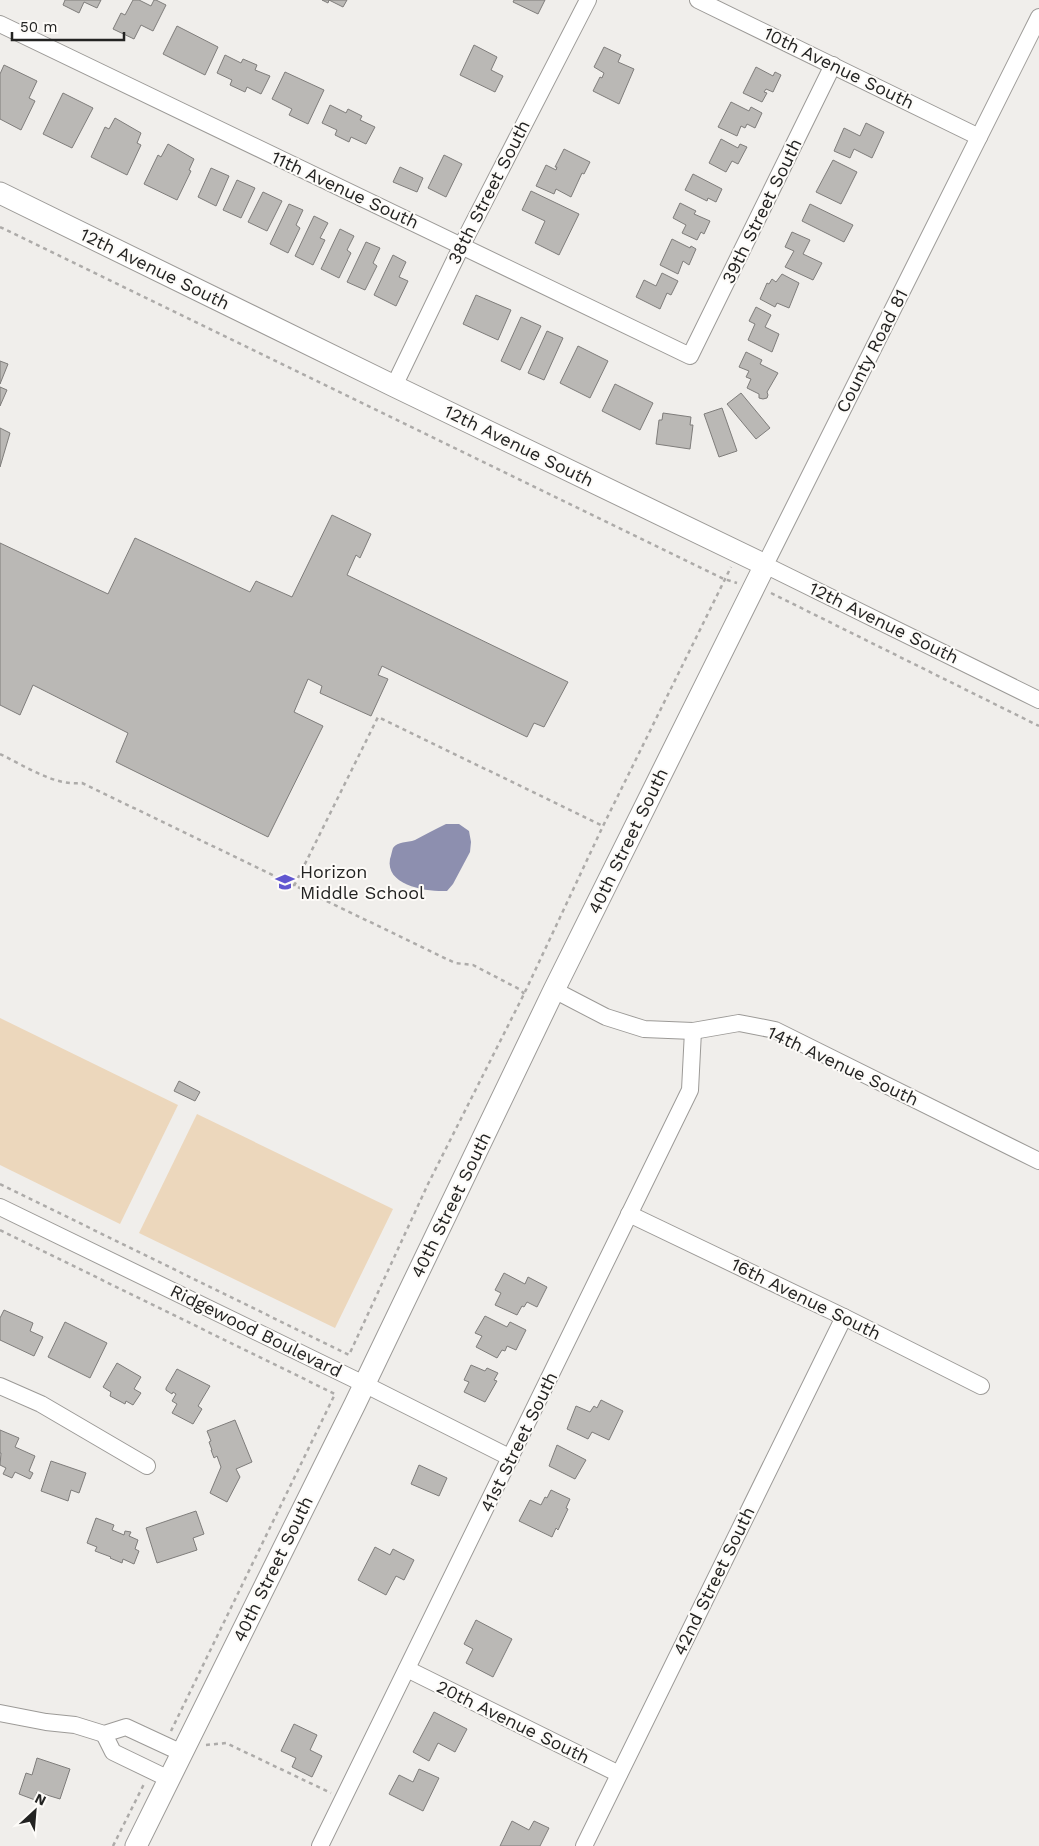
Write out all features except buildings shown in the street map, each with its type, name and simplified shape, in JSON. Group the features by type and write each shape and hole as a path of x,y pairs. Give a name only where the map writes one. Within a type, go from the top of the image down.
{"street":[{"name":"38th Street South","path":"394,386 462,246 588,0"},
{"name":"10th Avenue South","path":"698,0 979,137"},
{"name":"County Road 81","path":"765,565 1039,17"},
{"name":"11th Avenue South","path":"0,24 690,356"},
{"name":"39th Street South","path":"690,356 832,65"},
{"name":"12th Avenue South","path":"0,193 1039,700"},
{"name":"40th Street South","path":"136,1846 160,1775 178,1746 364,1384 554,990 765,565"},
{"name":"14th Avenue South","path":"554,990 606,1016 644,1029 693,1031 739,1023 774,1030 1039,1161"},
{"name":"41st Street South","path":"320,1846 690,1090 693,1031"},
{"name":"Ridgewood Boulevard","path":"0,1207 364,1384 511,1458"},
{"name":"16th Avenue South","path":"629,1214 844,1317 981,1386"},
{"name":"42nd Street South","path":"584,1846 844,1317"},
{"path":"0,1386 41,1404 147,1466"},
{"name":"20th Avenue South","path":"407,1669 619,1774"},
{"path":"1,1718 75,1725 104,1734 126,1727 178,1746"},
{"path":"104,1734 113,1752 160,1775"}],"path":[{"path":"0,226 724,579 774,594 1039,726"},
{"path":"0,1184 349,1355 428,1184 524,994 603,826 739,552"},
{"path":"294,886 378,717 603,826"},
{"path":"0,754 43,775 72,784 82,782 455,963 473,965 521,990 524,994"},
{"path":"0,1230 335,1394 178,1746 208,1746 226,1743 343,1799"},
{"path":"113,1846 160,1775"}],"shaded area":[{"path":"0,1018 178,1105 120,1224 0,1165"},
{"path":"197,1114 393,1209 335,1328 139,1233"}],"water":[{"path":"446,824 459,824 469,831 471,842 470,852 453,884 447,891 409,886 394,876 390,868 390,859 395,846 415,840"}],"place":[{"name":"Horizon Middle School","path":"285,882"}]}
